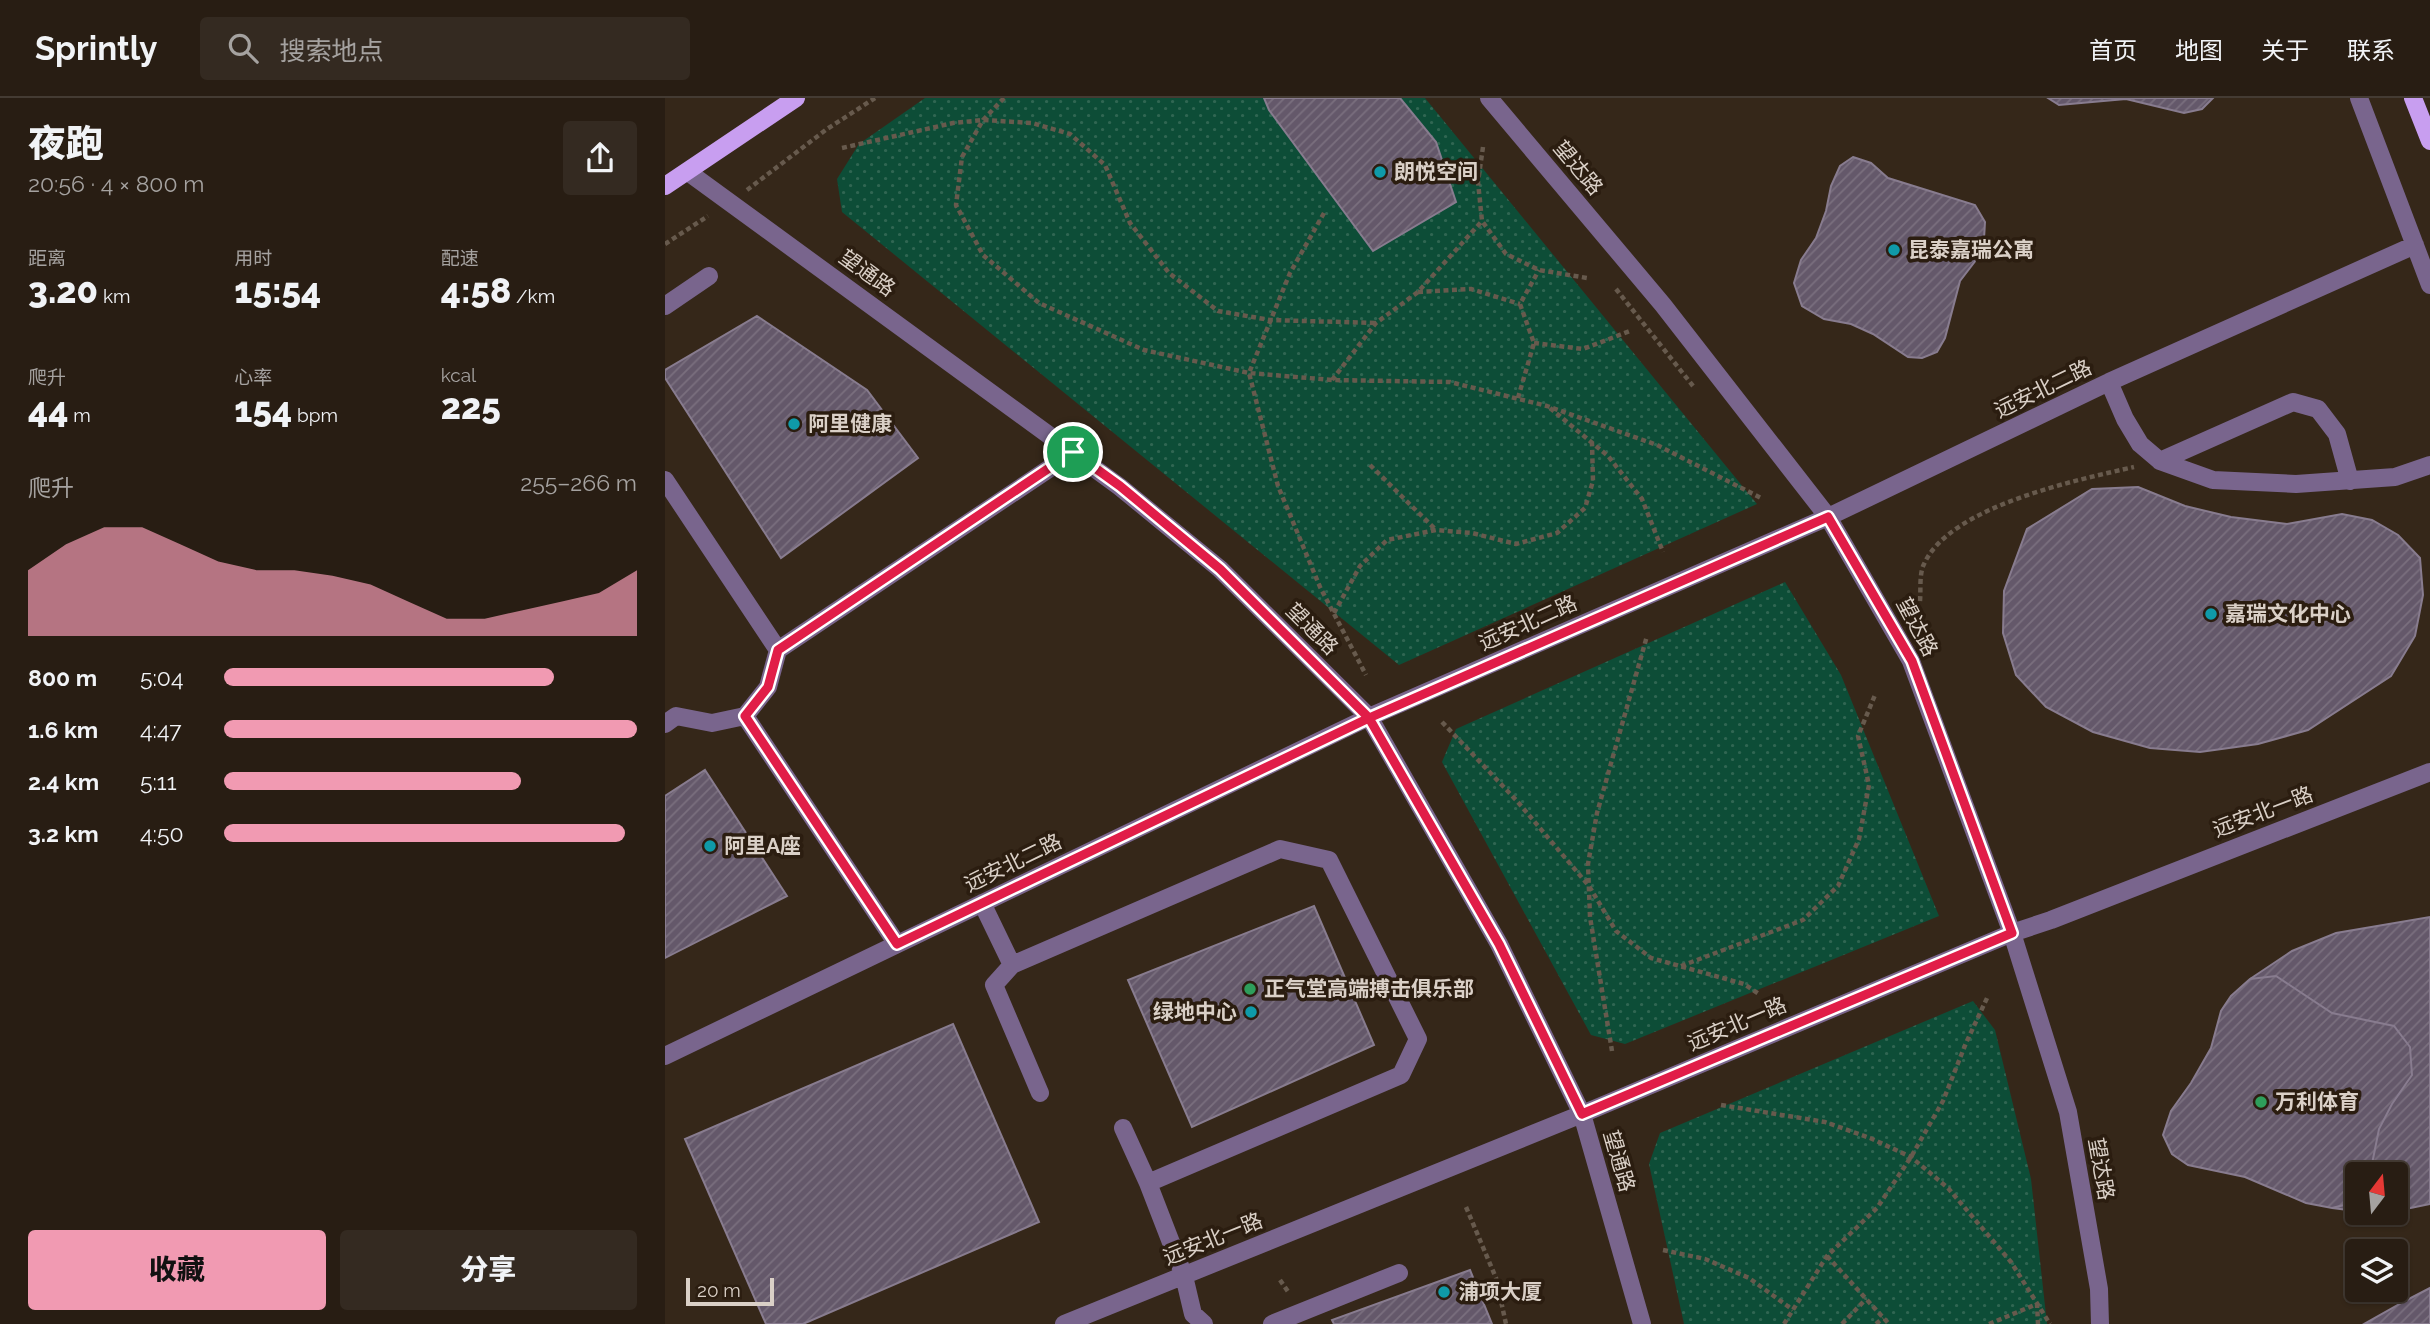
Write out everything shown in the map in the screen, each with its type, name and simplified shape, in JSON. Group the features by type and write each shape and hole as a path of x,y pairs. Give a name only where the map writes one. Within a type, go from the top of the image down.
{"main road":[{"path":"665,186 796,98"},
{"path":"2413,98 2430,141"}],"street":[{"name":"望达路","path":"1489,98 1663,305 1828,517 1912,661 2012,933 2068,1112 2099,1289 2100,1324"},
{"path":"2359,98 2430,285"},
{"name":"望通路","path":"688,172 1120,486 1220,569 1369,718 1499,944 1582,1114 1642,1324"},
{"name":"远安北二路","path":"665,1056 1369,718 1828,517 2109,382 2415,245"},
{"path":"665,306 709,276"},
{"path":"2109,382 2125,419 2140,444 2159,461 2213,480 2296,484 2350,481 2395,477 2430,465"},
{"path":"2159,461 2293,402 2318,409 2337,434 2350,481"},
{"path":"665,724 676,716 712,723 745,716 768,687 778,650 1073,452"},
{"path":"665,480 778,650"},
{"path":"745,716 897,944"},
{"name":"远安北一路","path":"1064,1324 1582,1114 2012,933 2430,772"},
{"path":"1040,1093 994,985 1012,965 1280,849 1329,860 1418,1039 1401,1075 1147,1183"},
{"path":"982,904 1012,965"},
{"path":"1123,1128 1184,1276 1193,1314 1204,1324"},
{"path":"1272,1324 1399,1273"}],"path":[{"path":"665,244 731,202 827,129 875,98"},
{"path":"1004,98 983,120 962,157 956,205 983,255 1039,303 1144,351 1249,373 1332,380 1450,382 1518,398 1657,445 1763,499"},
{"path":"842,148 953,123 983,120 1032,123 1070,134 1105,165 1130,223 1169,273 1218,310 1270,320 1376,323"},
{"path":"1483,147 1478,182 1482,221 1506,254 1539,270 1587,278"},
{"path":"1324,213 1290,273 1249,373 1278,486 1334,613 1366,675"},
{"path":"1332,380 1376,323 1417,292 1482,221"},
{"path":"1518,398 1534,343 1520,304 1539,270"},
{"path":"1417,292 1471,289 1520,304"},
{"path":"1534,343 1583,349 1630,331"},
{"path":"1547,406 1608,456 1642,499 1663,552"},
{"path":"1334,613 1360,566 1387,540 1436,530 1472,533 1516,544 1557,533 1585,508 1593,481 1592,443"},
{"path":"1920,601 1923,564 1948,533 1987,510 2072,481 2159,461"},
{"path":"1370,465 1436,530"},
{"path":"1612,1052 1590,917 1588,864 1597,813 1647,636"},
{"path":"1680,966 1803,920 1838,886 1859,839 1869,785 1858,736 1875,695"},
{"path":"1442,722 1517,802 1589,886 1616,931 1651,958 1744,984 1759,994"},
{"path":"1784,1324 1827,1256 1877,1208 1912,1157 1943,1101 1988,996"},
{"path":"1721,1105 1825,1122 1912,1157 1948,1188 2011,1262 2050,1324"},
{"path":"1466,1207 1496,1278 1506,1324"},
{"path":"1663,1250 1705,1259 1749,1278 1793,1310"},
{"path":"1827,1256 1889,1324"},
{"path":"1842,1324 1866,1299"},
{"path":"1990,1324 2037,1304"},
{"path":"2037,1304 2038,1324"},
{"path":"1876,1324 1883,1318"}],"green space":[{"path":"925,98 1425,98 1757,504 1399,665 842,212 837,179 859,144"},
{"path":"1785,582 1841,675 1939,916 1625,1044 1591,1035 1442,762 1456,729"},
{"path":"1973,1001 1995,1030 2031,1179 2047,1324 1684,1324 1649,1164 1660,1133"}],"building":[{"name":"朗悦空间","path":"1264,98 1400,98 1436,142 1456,202 1373,251 1269,110"},
{"path":"2048,98 2213,98 2202,109 2184,113 2126,99 2059,105"},
{"name":"昆泰嘉瑞公寓","path":"1853,157 1871,163 1888,178 1975,205 1985,222 1984,239 1976,260 1960,281 1945,338 1937,352 1922,358 1908,357 1873,334 1851,324 1824,319 1802,306 1794,283 1801,260 1816,238 1826,211 1831,186 1840,166"},
{"name":"阿里健康","path":"757,316 867,390 918,458 781,558 665,378 665,370"},
{"name":"嘉瑞文化中心","path":"2138,487 2185,506 2231,517 2287,524 2342,514 2372,520 2398,535 2420,558 2423,595 2415,636 2391,676 2308,730 2258,744 2200,752 2150,748 2093,732 2046,707 2016,675 2003,633 2004,591 2027,529 2092,489"},
{"name":"阿里A座","path":"705,770 787,896 665,958 665,796"},
{"name":"绿地中心","path":"1314,906 1374,1045 1192,1127 1128,980"},
{"path":"2430,917 2430,1204 2408,1209 2408,1162 2372,1162 2379,1129 2412,1075 2410,1047 2394,1026 2332,1013 2276,976 2250,979 2292,951 2336,933"},
{"path":"2276,976 2332,1013 2394,1026 2410,1047 2412,1075 2379,1129 2372,1162 2345,1162 2345,1205 2332,1208 2306,1203 2245,1177 2188,1165 2172,1154 2163,1135 2171,1111 2211,1048 2221,1011 2231,996 2250,979"},
{"path":"953,1024 1039,1222 803,1324 766,1324 685,1139"},
{"path":"2345,1205 2345,1210 2332,1208"},
{"name":"浦项大厦","path":"1470,1270 1492,1324 1334,1324 1332,1320"},
{"path":"2430,1288 2430,1324 2364,1324 2403,1302 2408,1302 2408,1299"}],"place":[{"name":"朗悦空间","path":"1380,172"},
{"name":"昆泰嘉瑞公寓","path":"1894,250"},
{"name":"阿里健康","path":"794,424"},
{"name":"嘉瑞文化中心","path":"2211,614"},
{"name":"阿里A座","path":"710,846"},
{"name":"正气堂高端搏击俱乐部","path":"1250,989"},
{"name":"绿地中心","path":"1251,1012"},
{"name":"万利体育","path":"2261,1102"},
{"name":"浦项大厦","path":"1444,1292"}],"route":[{"path":"1073,452 778,650 768,687 745,716 897,944 1369,718 1499,944 1582,1114 2012,933 1912,661 1828,517 1369,718 1220,569 1120,486 1073,452"}]}
